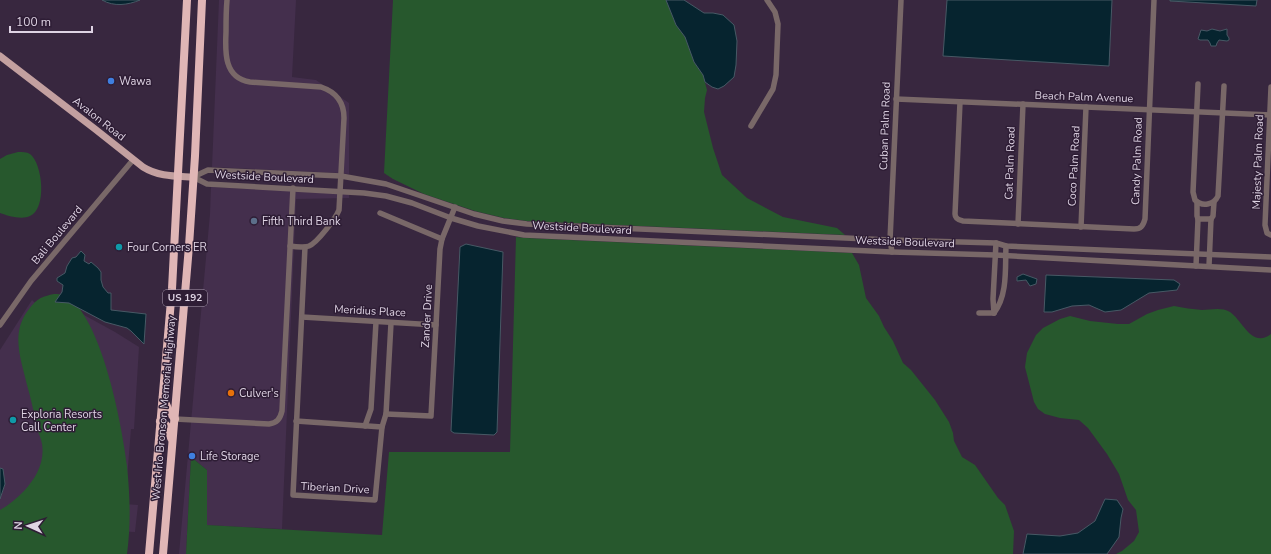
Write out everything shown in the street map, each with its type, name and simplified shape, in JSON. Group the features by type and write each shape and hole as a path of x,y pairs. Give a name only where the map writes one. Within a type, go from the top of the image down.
{"highway":[{"name":"West Irlo Bronson Memorial Highway","path":"149,554 172,289 187,0"},
{"name":"West Irlo Bronson Memorial Highway","path":"163,554 175,419 193,177 202,0"},
{"path":"162,397 169,412 175,419"},
{"path":"160,421 166,423 173,444"}],"main road":[{"name":"Avalon Road","path":"0,56 133,160 152,172 161,175 193,177"}],"street":[{"path":"227,0 226,58 229,68 235,76 250,82 321,87 332,92 340,101 344,112 339,210 336,217 315,242 305,247 290,246"},
{"path":"751,126 773,89 776,75 778,24 775,12 767,0"},
{"name":"Cuban Palm Road","path":"892,252 890,240 901,0"},
{"name":"Candy Palm Road","path":"1081,227 1134,229 1142,227 1144,219 1154,0"},
{"path":"1196,266 1198,219 1196,216 1197,202 1194,198 1193,192 1198,84"},
{"path":"1209,266 1211,220 1213,216 1214,202 1219,193 1224,86"},
{"name":"Majesty Palm Road","path":"1271,87 1265,225 1267,233 1271,234"},
{"name":"Beach Palm Avenue","path":"896,99 1270,115"},
{"path":"960,102 955,216 958,220 1081,227"},
{"name":"Cat Palm Road","path":"1018,224 1023,104"},
{"name":"Coco Palm Road","path":"1081,227 1086,107"},
{"name":"Bali Boulevard","path":"0,325 17,299 133,160"},
{"name":"Westside Boulevard","path":"193,177 208,170 341,176 386,184 474,214 503,221 527,224 890,240 996,243 1006,246 1271,257"},
{"name":"Westside Boulevard","path":"193,177 207,184 341,191 386,196 412,203 451,218 478,226 524,235 892,252 995,255 1271,270"},
{"path":"175,419 265,424 273,423 278,419 282,411 293,188"},
{"path":"1197,202 1202,204 1214,202"},
{"name":"Zander Drive","path":"386,414 431,416 440,248 442,239 455,207"},
{"path":"380,213 442,239"},
{"path":"1198,219 1211,220"},
{"path":"994,313 993,303 996,243"},
{"path":"994,313 1002,298 1006,246"},
{"name":"Tiberian Drive","path":"305,247 293,495 375,500 382,427 386,414 391,323"},
{"path":"994,282 1004,283"},
{"path":"979,313 994,313"},
{"name":"Meridius Place","path":"302,318 436,325"},
{"path":"365,426 371,409 376,322"},
{"path":"296,421 382,427"}],"shaded area":[{"path":"219,0 296,0 292,77 316,80 349,103 349,174 212,167"},
{"path":"211,187 349,194 349,198 296,199 282,529 206,525 207,470 191,457 186,554 179,554 210,214"},
{"path":"32,300 36,304 73,309 139,347 134,429 131,429 125,504 138,505 135,532 0,525 0,350"}],"green space":[{"path":"393,0 666,0 676,25 685,37 694,62 703,75 707,90 704,112 713,148 722,175 747,198 783,217 837,228 845,235 527,221 504,218 475,211 424,194 393,179 384,173"},
{"path":"18,152 29,153 34,159 38,167 41,186 39,205 35,212 30,216 23,218 0,213 0,159"},
{"path":"516,237 852,253 859,265 866,298 879,316 903,363 911,370 935,400 949,422 954,441 962,457 975,465 998,498 1005,505 1014,531 1013,554 186,554 191,457 207,470 207,525 382,535 389,452 510,452"},
{"path":"54,294 65,295 78,307 90,325 100,348 108,373 115,400 127,466 130,510 127,554 0,554 0,510 16,499 28,486 39,469 43,451 20,356 18,337 20,327 23,318 34,303 42,297"},
{"path":"1174,306 1202,310 1227,310 1235,316 1253,336 1264,338 1271,334 1271,554 1116,554 1134,541 1139,532 1136,510 1128,500 1119,474 1107,454 1088,428 1079,420 1060,418 1045,414 1038,409 1034,402 1025,367 1027,353 1036,335 1043,328 1060,319 1070,316 1090,321 1129,324 1147,314"}],"water":[{"path":"102,0 140,0 131,3 111,4"},
{"path":"666,0 684,0 704,13 723,15 734,25 737,41 736,65 734,77 724,86 718,89 705,82 703,75 694,62 685,37 676,25"},
{"path":"947,0 1112,0 1109,66 943,56"},
{"path":"1170,0 1257,0 1256,6"},
{"path":"1212,29 1220,31 1227,29 1229,40 1219,40 1216,46 1211,46 1208,40 1198,39 1201,30 1207,31"},
{"path":"466,244 503,252 497,432 494,435 454,433 451,431 460,247"},
{"path":"81,251 85,255 84,261 89,264 91,262 101,272 103,287 108,293 111,293 111,310 146,314 144,344 127,328 105,322 69,303 55,302 62,292 63,285 57,281 57,278 65,273 72,258 76,257"},
{"path":"1023,274 1037,279 1036,284 1030,286 1026,280 1017,281 1017,277"},
{"path":"1046,275 1174,280 1180,284 1177,290 1149,293 1121,310 1105,312 1089,305 1072,306 1052,312 1044,312"},
{"path":"0,468 3,469 5,484 0,499"},
{"path":"1105,499 1117,500 1123,509 1119,537 1107,554 1023,554 1027,534 1060,536 1078,533 1095,521"}],"place":[{"name":"Wawa","path":"111,81"},
{"name":"Fifth Third Bank","path":"254,221"},
{"name":"Four Corners ER","path":"119,247"},
{"name":"Culver's","path":"231,393"},
{"name":"Exploria Resorts Call Center","path":"13,420"},
{"name":"Life Storage","path":"192,456"}]}
